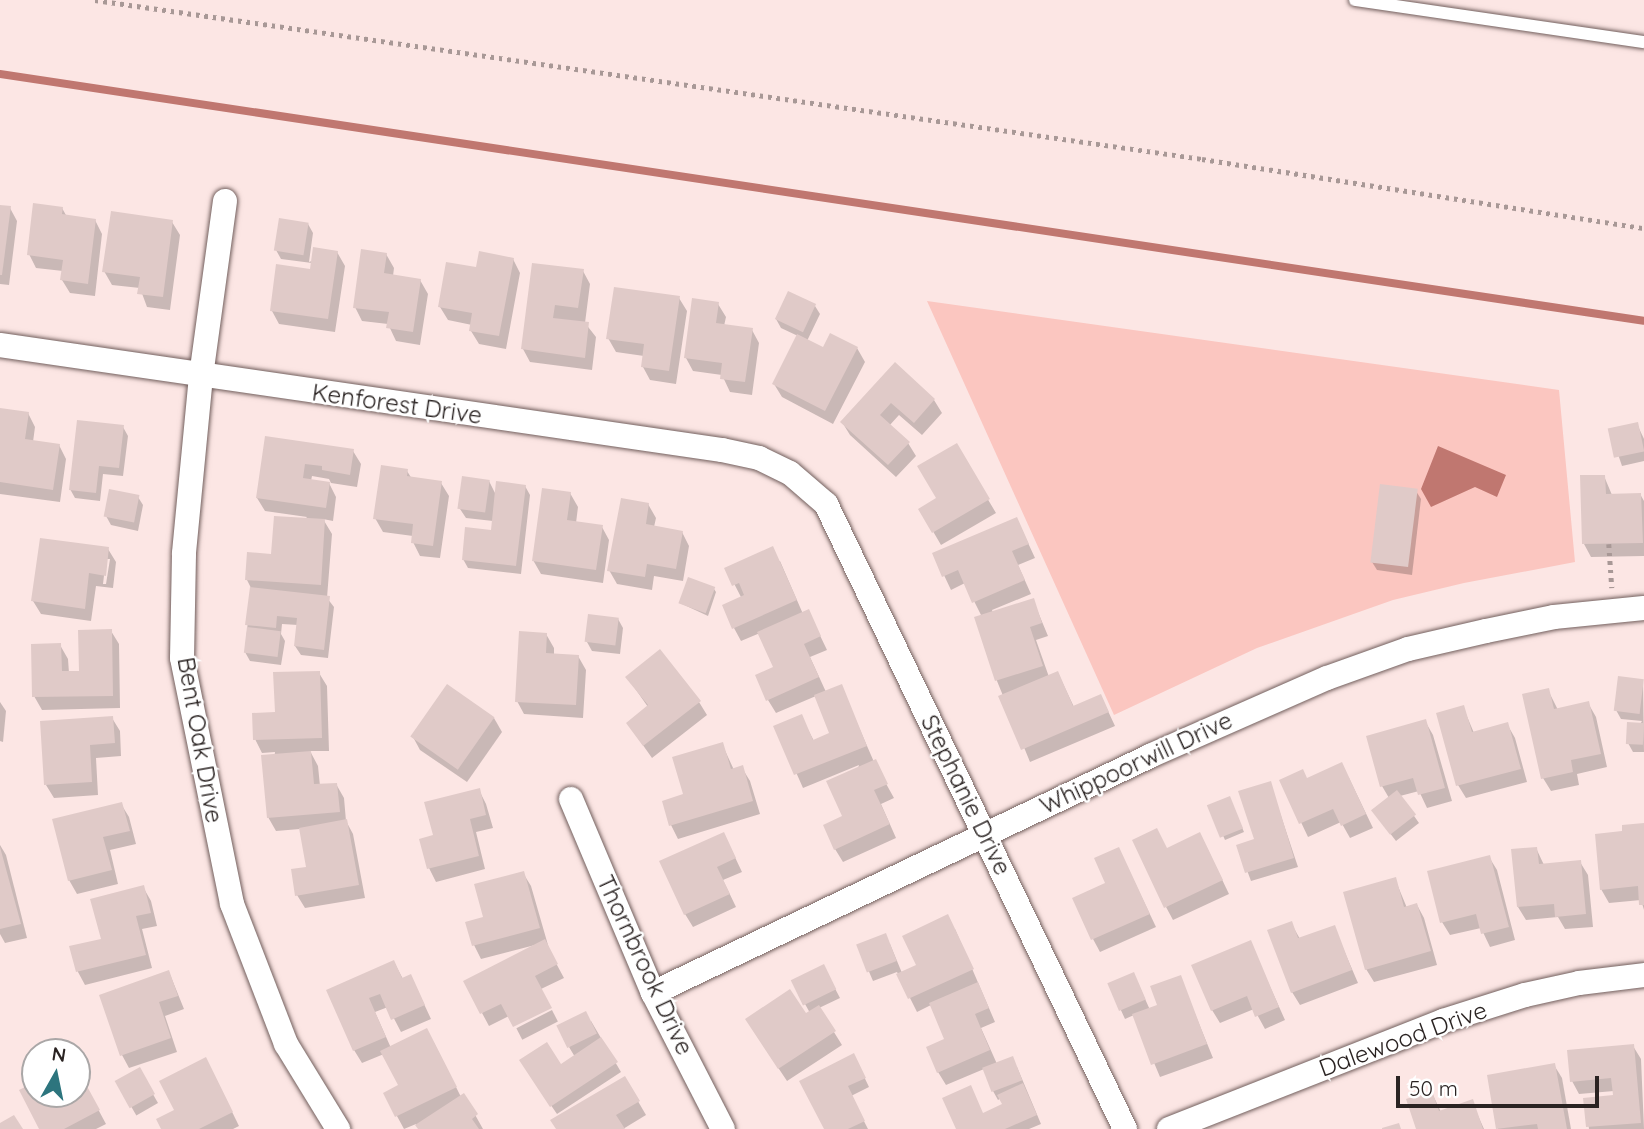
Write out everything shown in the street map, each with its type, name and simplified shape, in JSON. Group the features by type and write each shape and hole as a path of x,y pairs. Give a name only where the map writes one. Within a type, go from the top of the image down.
{"street":[{"name":"Bent Oak Drive","path":"225,201 201,376 184,554 183,658 232,904 286,1044 338,1129"},
{"name":"Kenforest Drive","path":"0,345 722,450 760,458 790,473"},
{"name":"Stephanie Drive","path":"790,473 826,504 1125,1129"},
{"name":"Whippoorwill Drive","path":"653,992 1288,693 1408,649 1554,617 1644,608"},
{"name":"Thornbrook Drive","path":"571,800 653,992 723,1129"},
{"name":"Dalewood Drive","path":"1169,1129 1443,1021 1525,995 1579,983 1644,975"}],"lane":[{"path":"1355,0 1644,42"}],"path":[{"path":"95,0 1202,159 1644,228"},
{"path":"1609,544 1614,610"}],"shaded area":[{"path":"927,301 1559,390 1575,562 1464,583 1393,600 1257,648 1114,715"},
{"path":"1438,446 1506,475 1497,497 1475,487 1431,507 1421,489"}],"building":[{"path":"33,203 63,207 62,214 96,219 88,284 60,280 63,260 27,255"},
{"path":"0,205 11,206 2,275 0,275"},
{"path":"111,211 173,220 163,297 137,294 140,277 102,272"},
{"path":"279,218 309,223 303,255 274,251"},
{"path":"313,247 338,251 328,319 270,311 276,264 310,269"},
{"path":"361,249 387,253 384,273 421,279 413,332 386,328 389,312 353,308"},
{"path":"479,251 514,258 499,336 469,331 472,313 438,307 446,262 476,267"},
{"path":"532,263 584,269 578,308 555,305 553,318 589,322 585,358 521,349"},
{"path":"614,287 680,296 669,371 641,367 644,344 606,339"},
{"path":"788,291 816,304 803,332 775,319"},
{"path":"692,298 719,302 716,323 753,328 745,382 720,379 722,363 684,358"},
{"path":"830,333 858,347 825,411 772,384 797,334 823,347"},
{"path":"895,362 935,399 914,423 891,403 880,415 910,442 888,465 840,422"},
{"path":"0,408 29,412 25,439 60,444 53,490 0,482"},
{"path":"77,420 124,425 119,468 99,466 96,493 69,490"},
{"path":"1638,422 1644,451 1614,458 1608,428"},
{"path":"265,436 354,449 350,475 305,464 303,478 330,482 326,508 256,498"},
{"path":"957,443 990,499 932,533 918,509 936,498 917,466"},
{"path":"381,465 408,469 407,476 442,481 433,546 411,543 413,524 373,519"},
{"path":"1580,475 1605,475 1606,494 1641,493 1643,543 1582,544"},
{"path":"462,476 490,480 485,513 457,509"},
{"path":"496,481 526,485 516,566 462,560 465,527 491,530"},
{"path":"1380,484 1418,489 1408,567 1370,562"},
{"path":"542,488 571,492 567,520 603,525 596,570 532,561"},
{"path":"109,489 139,495 134,522 104,516"},
{"path":"621,498 649,503 646,524 683,531 676,569 647,564 645,577 607,571"},
{"path":"274,516 325,519 321,585 245,580 247,552 271,554"},
{"path":"1017,517 1029,544 1012,551 1025,580 972,603 958,570 942,577 932,553"},
{"path":"40,538 109,547 106,576 89,573 85,609 31,601"},
{"path":"773,546 797,600 732,629 722,605 744,595 739,583 732,586 724,568"},
{"path":"688,577 715,587 706,613 678,603"},
{"path":"250,587 330,596 324,650 294,646 297,618 277,616 276,628 245,625"},
{"path":"1034,598 1042,623 1030,627 1043,666 995,681 974,617"},
{"path":"809,609 821,636 804,644 819,677 766,701 755,675 773,667 757,632"},
{"path":"588,614 619,618 615,646 585,642"},
{"path":"247,627 281,631 278,657 244,653"},
{"path":"112,629 113,696 32,697 31,644 61,643 62,671 79,671 78,630"},
{"path":"519,631 547,633 546,653 579,655 576,705 515,702"},
{"path":"660,649 701,701 643,746 626,723 648,705 625,677"},
{"path":"320,671 322,738 253,740 252,713 275,712 273,672"},
{"path":"1058,671 1073,706 1101,694 1109,712 1021,750 998,696"},
{"path":"1618,676 1644,679 1640,714 1614,711"},
{"path":"447,684 495,717 458,770 410,736"},
{"path":"842,684 867,746 794,775 773,726 802,714 813,740 829,733 814,695"},
{"path":"1549,688 1554,709 1589,701 1601,754 1571,760 1573,772 1541,779 1522,694"},
{"path":"1464,705 1472,732 1508,722 1521,769 1456,786 1436,713"},
{"path":"113,716 115,743 90,745 92,782 44,785 40,721"},
{"path":"1426,719 1445,788 1418,795 1413,778 1380,787 1366,736"},
{"path":"1627,722 1644,723 1643,745 1626,744"},
{"path":"723,742 731,769 743,765 753,801 669,826 662,801 683,794 672,757"},
{"path":"311,751 314,784 337,783 340,812 267,818 261,755"},
{"path":"876,759 888,784 874,790 890,824 834,850 823,825 842,816 826,781"},
{"path":"1342,762 1366,814 1341,826 1333,809 1299,824 1279,780 1303,769 1307,778"},
{"path":"1271,781 1294,858 1245,873 1236,845 1254,839 1238,791"},
{"path":"480,788 486,815 470,819 479,856 427,869 419,839 433,835 424,802"},
{"path":"1397,790 1416,814 1390,835 1371,810"},
{"path":"1230,796 1243,828 1220,838 1207,805"},
{"path":"122,802 130,831 103,837 112,870 68,881 52,819"},
{"path":"347,819 359,885 295,896 291,869 306,867 299,828"},
{"path":"1644,823 1644,905 1639,905 1638,886 1600,890 1595,834 1622,831 1622,825"},
{"path":"1157,828 1167,848 1200,832 1223,880 1164,908 1132,840"},
{"path":"724,832 736,858 717,867 730,894 684,915 659,861"},
{"path":"0,847 21,924 0,929"},
{"path":"1119,847 1150,914 1091,940 1072,898 1105,883 1094,858"},
{"path":"1537,847 1539,864 1581,860 1586,914 1555,917 1554,904 1517,907 1511,849"},
{"path":"1490,855 1509,927 1481,934 1476,914 1440,923 1427,871"},
{"path":"524,871 540,928 472,946 465,922 483,917 474,884"},
{"path":"1396,877 1404,907 1417,903 1431,951 1365,970 1343,892"},
{"path":"144,885 151,913 136,916 146,955 76,972 69,946 101,939 90,899"},
{"path":"948,914 974,969 908,999 896,974 916,965 902,936"},
{"path":"1292,921 1298,938 1335,925 1352,970 1291,993 1267,930"},
{"path":"886,933 897,961 867,972 856,944"},
{"path":"545,939 558,964 535,976 552,1008 513,1027 501,1004 480,1014 463,981"},
{"path":"1251,940 1279,1007 1255,1017 1247,996 1211,1011 1191,965"},
{"path":"394,960 402,978 411,974 425,1005 391,1020 380,994 369,998 386,1037 353,1051 326,990"},
{"path":"824,964 836,989 803,1005 791,980"},
{"path":"169,970 178,996 159,1002 171,1038 120,1056 99,995"},
{"path":"1134,972 1146,1000 1119,1011 1107,983"},
{"path":"1181,975 1207,1044 1151,1065 1132,1014 1157,1005 1150,986"},
{"path":"978,982 989,1008 975,1014 990,1050 937,1073 926,1047 944,1039 929,1003"},
{"path":"790,989 806,1013 819,1005 836,1031 778,1069 745,1019"},
{"path":"586,1011 597,1033 567,1048 556,1025"},
{"path":"427,1028 457,1087 395,1117 383,1093 398,1085 380,1051"},
{"path":"601,1037 618,1062 550,1107 519,1060 547,1042 561,1064"},
{"path":"1634,1044 1641,1123 1586,1127 1583,1098 1613,1095 1611,1078 1570,1082 1567,1050"},
{"path":"854,1053 866,1078 848,1086 865,1121 848,1129 824,1129 799,1081"},
{"path":"1013,1056 1022,1080 992,1092 982,1068"},
{"path":"206,1057 233,1112 199,1129 161,1129 156,1119 174,1110 159,1081"},
{"path":"1555,1063 1567,1129 1538,1129 1537,1124 1496,1129 1487,1075"},
{"path":"140,1067 155,1094 130,1108 115,1081"},
{"path":"625,1076 640,1101 616,1115 625,1129 556,1129 550,1120"},
{"path":"1023,1083 1037,1115 1005,1129 956,1129 942,1098 971,1085 983,1113 1002,1104 997,1095"},
{"path":"1432,1091 1439,1111 1473,1099 1483,1129 1416,1129 1406,1099"},
{"path":"464,1093 478,1114 472,1119 479,1129 418,1129 415,1125"},
{"path":"91,1094 100,1110 64,1129 39,1129 28,1108 91,1108"},
{"path":"14,1115 23,1129 0,1129 0,1123"},
{"path":"1399,1123 1401,1129 1382,1129 1382,1128"}],"waterway":[{"path":"0,74 1644,321"}]}
